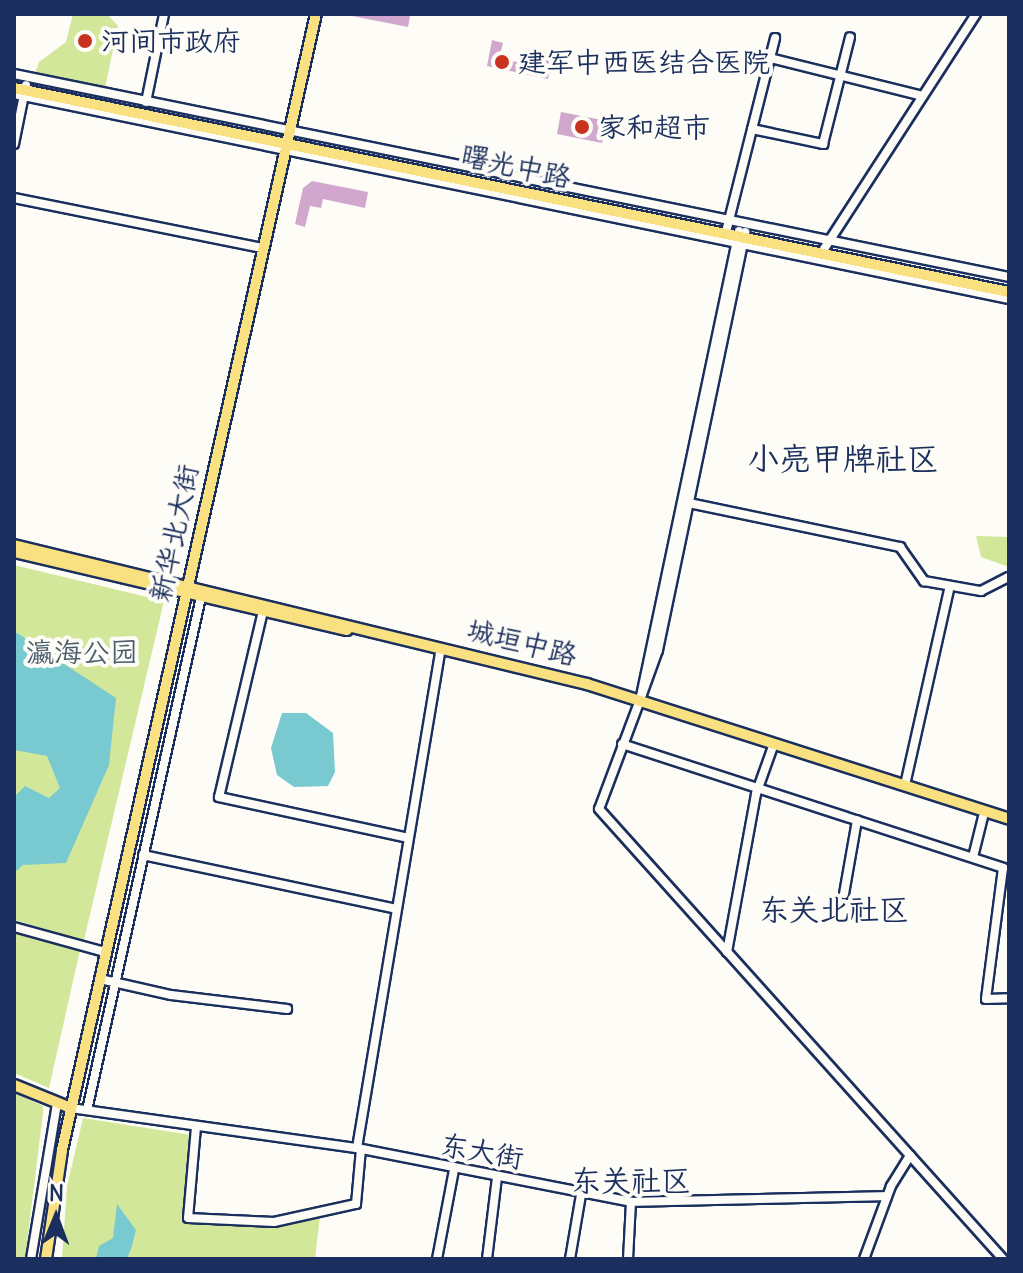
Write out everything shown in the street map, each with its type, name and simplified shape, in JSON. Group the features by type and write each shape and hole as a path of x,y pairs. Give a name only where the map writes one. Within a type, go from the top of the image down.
{"main road":[{"name":"新华北大街","path":"65,1106 313,14"},
{"name":"曙光中路","path":"20,90 284,140 1009,289"},
{"name":"新华北大街","path":"65,1106 100,979 257,247 284,140"},
{"name":"曙光中路","path":"738,234 827,245 1009,289"},
{"name":"城垣中路","path":"14,545 638,703 983,817 1009,822"},
{"name":"城垣中路","path":"14,552 184,589 201,597 638,703 905,785 1009,822"},
{"path":"14,1085 65,1106 44,1259"}],"street":[{"path":"146,102 164,14"},
{"path":"827,245 976,14"},
{"path":"752,129 823,144 850,37"},
{"path":"638,703 649,689 689,503 738,234 752,129 775,38"},
{"path":"770,58 922,96"},
{"path":"14,74 146,102 284,140 738,234 1009,299"},
{"path":"14,121 20,90"},
{"path":"14,144 20,90"},
{"path":"14,198 257,247"},
{"path":"738,234 827,245 1009,277"},
{"path":"738,234 638,703 600,815 1003,1259"},
{"path":"689,503 900,547 921,579 950,586 981,591 1009,577"},
{"path":"905,785 950,586"},
{"path":"87,1110 201,597"},
{"path":"263,611 219,797 409,838"},
{"path":"196,1127 188,1218 274,1222 356,1204 359,1148 440,653"},
{"path":"622,744 1003,868 986,999 1009,998"},
{"path":"727,952 758,789 772,749"},
{"path":"973,857 983,817"},
{"path":"844,894 857,820"},
{"path":"143,855 396,909"},
{"path":"14,927 101,951"},
{"path":"100,979 287,1009"},
{"path":"31,1259 65,1106"},
{"name":"东大街","path":"65,1106 359,1148 497,1178 582,1189 631,1202 887,1196"},
{"path":"864,1259 887,1196 910,1156"},
{"path":"437,1259 454,1170"},
{"path":"487,1259 497,1178"},
{"path":"570,1259 582,1189"},
{"path":"628,1259 631,1202"}],"green space":[{"path":"73,14 107,14 118,26 105,88 35,73 39,62 66,42"},
{"path":"976,536 1009,537 1009,567 981,557"},
{"name":"瀛海公园","path":"14,565 164,601 84,940 14,920"},
{"path":"14,933 80,950 49,1088 14,1073"},
{"path":"14,1093 43,1106 25,1259 14,1259"},
{"path":"83,1118 191,1135 182,1220 241,1226 320,1215 315,1259 62,1259 67,1186"}],"water":[{"path":"14,631 116,698 109,765 66,863 23,865 14,873 14,797 25,786 49,798 60,788 47,756 14,750"},
{"path":"282,713 306,713 333,733 335,772 328,786 294,787 277,775 271,748"},
{"path":"117,1204 136,1230 132,1246 127,1259 96,1259 99,1246 113,1238"}],"building":[{"path":"352,16 410,16 408,27"},
{"name":"建军中西医结合医院","path":"492,40 503,43 499,58 542,68 544,55 553,57 548,79 487,66"},
{"name":"家和超市","path":"561,112 607,121 602,143 557,134"},
{"path":"312,181 368,192 365,208 323,199 321,208 310,206 305,227 295,224 303,188"}],"place":[{"name":"河间市政府","path":"85,41"},
{"name":"建军中西医结合医院","path":"502,62"},
{"name":"家和超市","path":"582,127"}],"district":[{"name":"小亮甲牌社区","path":"843,459"},
{"name":"东关北社区","path":"834,909"},
{"name":"东关社区","path":"631,1180"}]}
